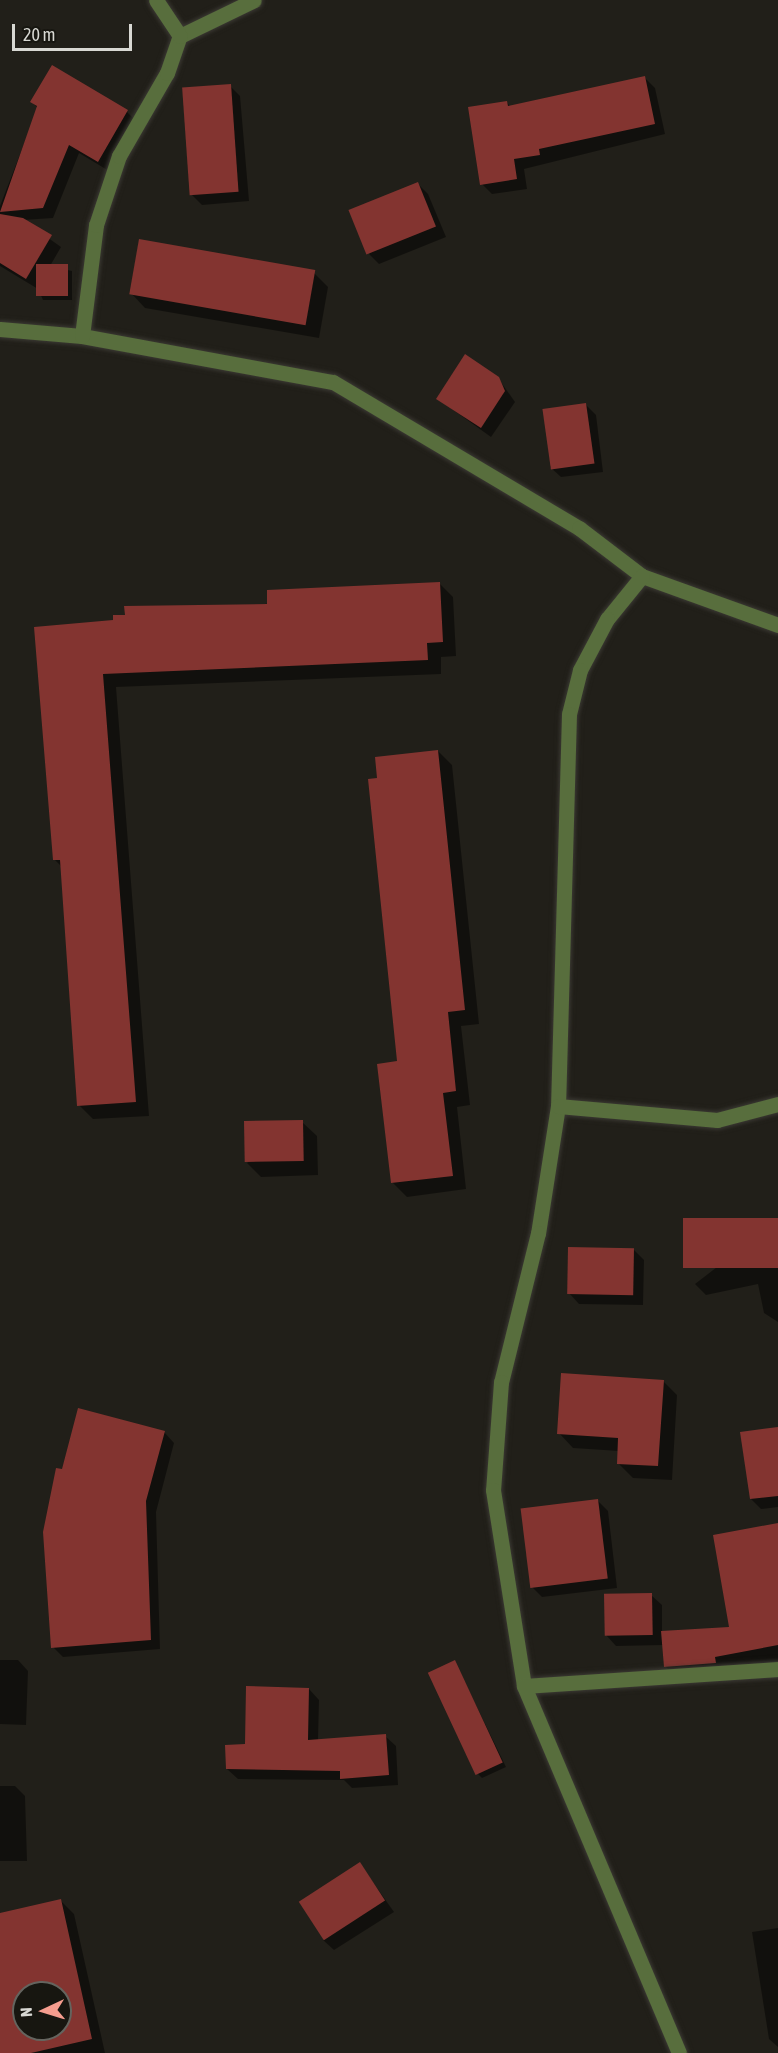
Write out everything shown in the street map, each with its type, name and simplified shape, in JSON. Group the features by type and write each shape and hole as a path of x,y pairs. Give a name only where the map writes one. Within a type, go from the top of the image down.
{"street":[{"path":"156,0 180,36"},
{"path":"82,336 96,225 109,185 180,36 254,0"},
{"path":"0,329 82,336 333,382 579,528 642,576 778,625"},
{"path":"642,576 602,629 580,670 569,714 558,1106 538,1233 501,1382 493,1490 524,1686 679,2053"},
{"path":"558,1106 717,1120 778,1104"},
{"path":"524,1686 714,1677 778,1669"}],"building":[{"path":"52,65 128,110 98,162 69,145 43,208 0,212 37,106 30,102"},
{"path":"645,76 655,124 539,149 540,155 514,159 517,179 480,185 468,107 507,101 508,106"},
{"path":"231,84 239,192 190,195 182,87"},
{"path":"418,182 436,227 366,255 348,210"},
{"path":"0,214 23,218 52,235 26,279 0,263"},
{"path":"139,239 315,270 306,325 129,294"},
{"path":"36,264 68,264 68,296 36,296"},
{"path":"465,354 499,377 505,391 481,428 436,399"},
{"path":"586,403 594,463 551,470 542,409"},
{"path":"440,582 443,642 427,643 428,660 103,674 136,1102 77,1106 60,860 53,860 34,627 113,620 113,615 125,615 124,606 267,604 267,590"},
{"path":"438,750 465,1010 448,1012 456,1091 443,1093 453,1176 391,1183 377,1064 397,1061 368,779 377,778 375,757"},
{"path":"303,1120 304,1161 245,1162 244,1121"},
{"path":"683,1218 778,1218 778,1268 683,1268"},
{"path":"568,1247 634,1248 633,1295 567,1294"},
{"path":"561,1373 664,1380 658,1466 617,1464 618,1438 557,1434"},
{"path":"78,1408 165,1431 146,1501 151,1640 51,1648 43,1532 56,1468 62,1469"},
{"path":"778,1427 778,1496 750,1499 740,1432"},
{"path":"598,1499 608,1578 530,1588 521,1509"},
{"path":"778,1523 778,1645 715,1657 716,1663 664,1667 661,1631 729,1627 713,1535"},
{"path":"652,1593 653,1635 605,1636 604,1594"},
{"path":"455,1660 503,1762 476,1775 428,1673"},
{"path":"246,1686 309,1688 308,1740 386,1734 389,1775 340,1779 340,1771 226,1769 225,1745 245,1744"},
{"path":"360,1862 385,1901 324,1940 299,1902"},
{"path":"61,1899 92,2039 31,2053 0,2053 0,1913"}]}
